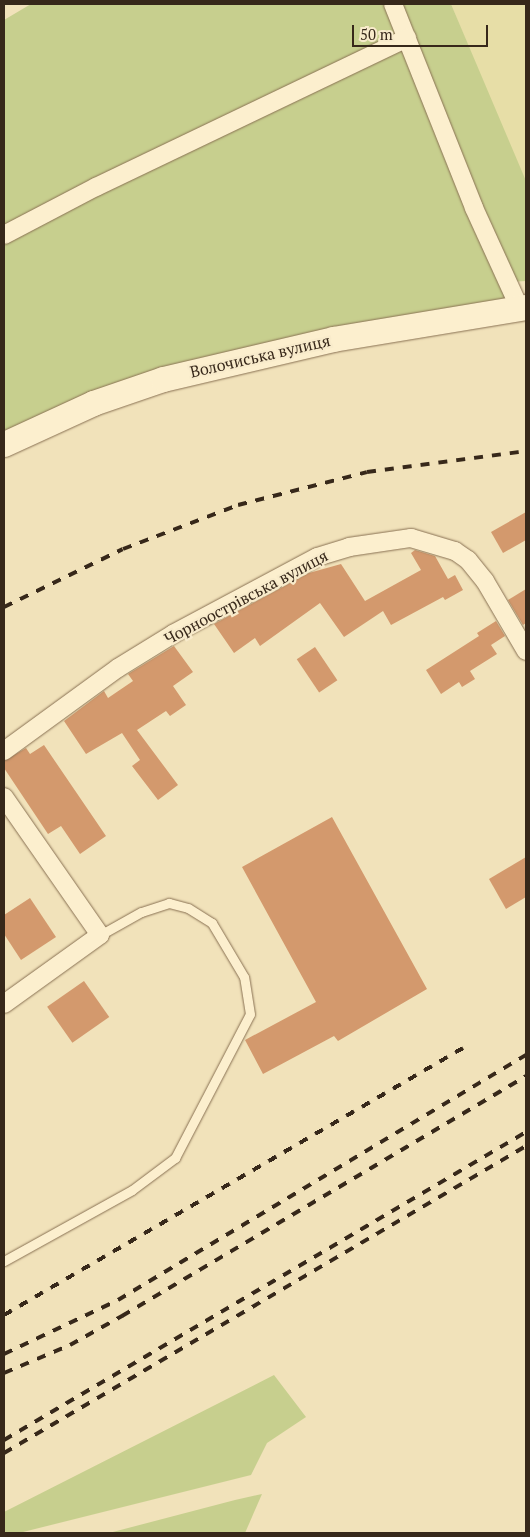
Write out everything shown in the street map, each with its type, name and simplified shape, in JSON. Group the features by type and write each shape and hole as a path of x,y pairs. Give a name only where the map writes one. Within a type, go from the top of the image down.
{"main road":[{"name":"Волочиська вулиця","path":"4,444 93,403 163,379 333,339 523,308"}],"street":[{"path":"393,4 474,208 523,308"},
{"path":"4,235 96,187 406,38"},
{"name":"Чорноострівська вулиця","path":"4,750 118,668 174,634 317,557 349,547 412,538 455,551 468,560 486,581 526,651"},
{"path":"4,797 100,935 4,1004"}],"lane":[{"path":"4,1261 132,1190 175,1158 250,1014 244,977 212,923 188,908 169,904 141,912 100,935"}],"shaded area":[{"path":"451,4 526,4 526,181 521,173"}],"green space":[{"path":"31,4 451,4 526,181 526,281 509,282 520,309 238,361 4,444 4,20"},
{"path":"274,1375 306,1417 267,1443 251,1475 19,1533 4,1533 4,1512"},
{"path":"262,1494 245,1533 109,1533 235,1500"}],"building":[{"path":"526,512 526,540 503,553 491,532"},
{"path":"415,550 435,556 448,579 455,575 463,590 445,600 443,597 391,625 383,611 344,637 320,603 260,646 255,638 234,653 214,624 309,573 341,564 365,601 421,570 411,553"},
{"path":"526,589 526,623 523,625 508,600"},
{"path":"496,621 505,636 491,645 497,654 470,671 475,679 462,687 459,682 441,694 426,670 479,636 477,633"},
{"path":"174,646 193,672 173,686 186,705 170,716 166,711 137,730 178,785 158,800 132,766 140,760 122,733 86,754 64,721 104,691 108,698 133,681 128,674"},
{"path":"315,647 337,680 319,692 297,659"},
{"path":"44,745 106,836 80,854 61,826 48,834 4,768 4,761 26,748 30,754"},
{"path":"332,817 427,989 338,1041 334,1036 263,1074 245,1040 316,1002 242,867"},
{"path":"526,857 526,897 506,909 489,879"},
{"path":"30,898 56,937 21,960 4,934 4,915"},
{"path":"84,981 109,1017 72,1043 47,1007"}],"railway":[{"path":"4,607 123,549 238,505 367,472 526,451"},
{"path":"4,1315 468,1045"},
{"path":"4,1354 118,1300 526,1055"},
{"path":"4,1373 70,1345 122,1316 526,1076"},
{"path":"4,1440 526,1132"},
{"path":"4,1453 526,1146"}]}
